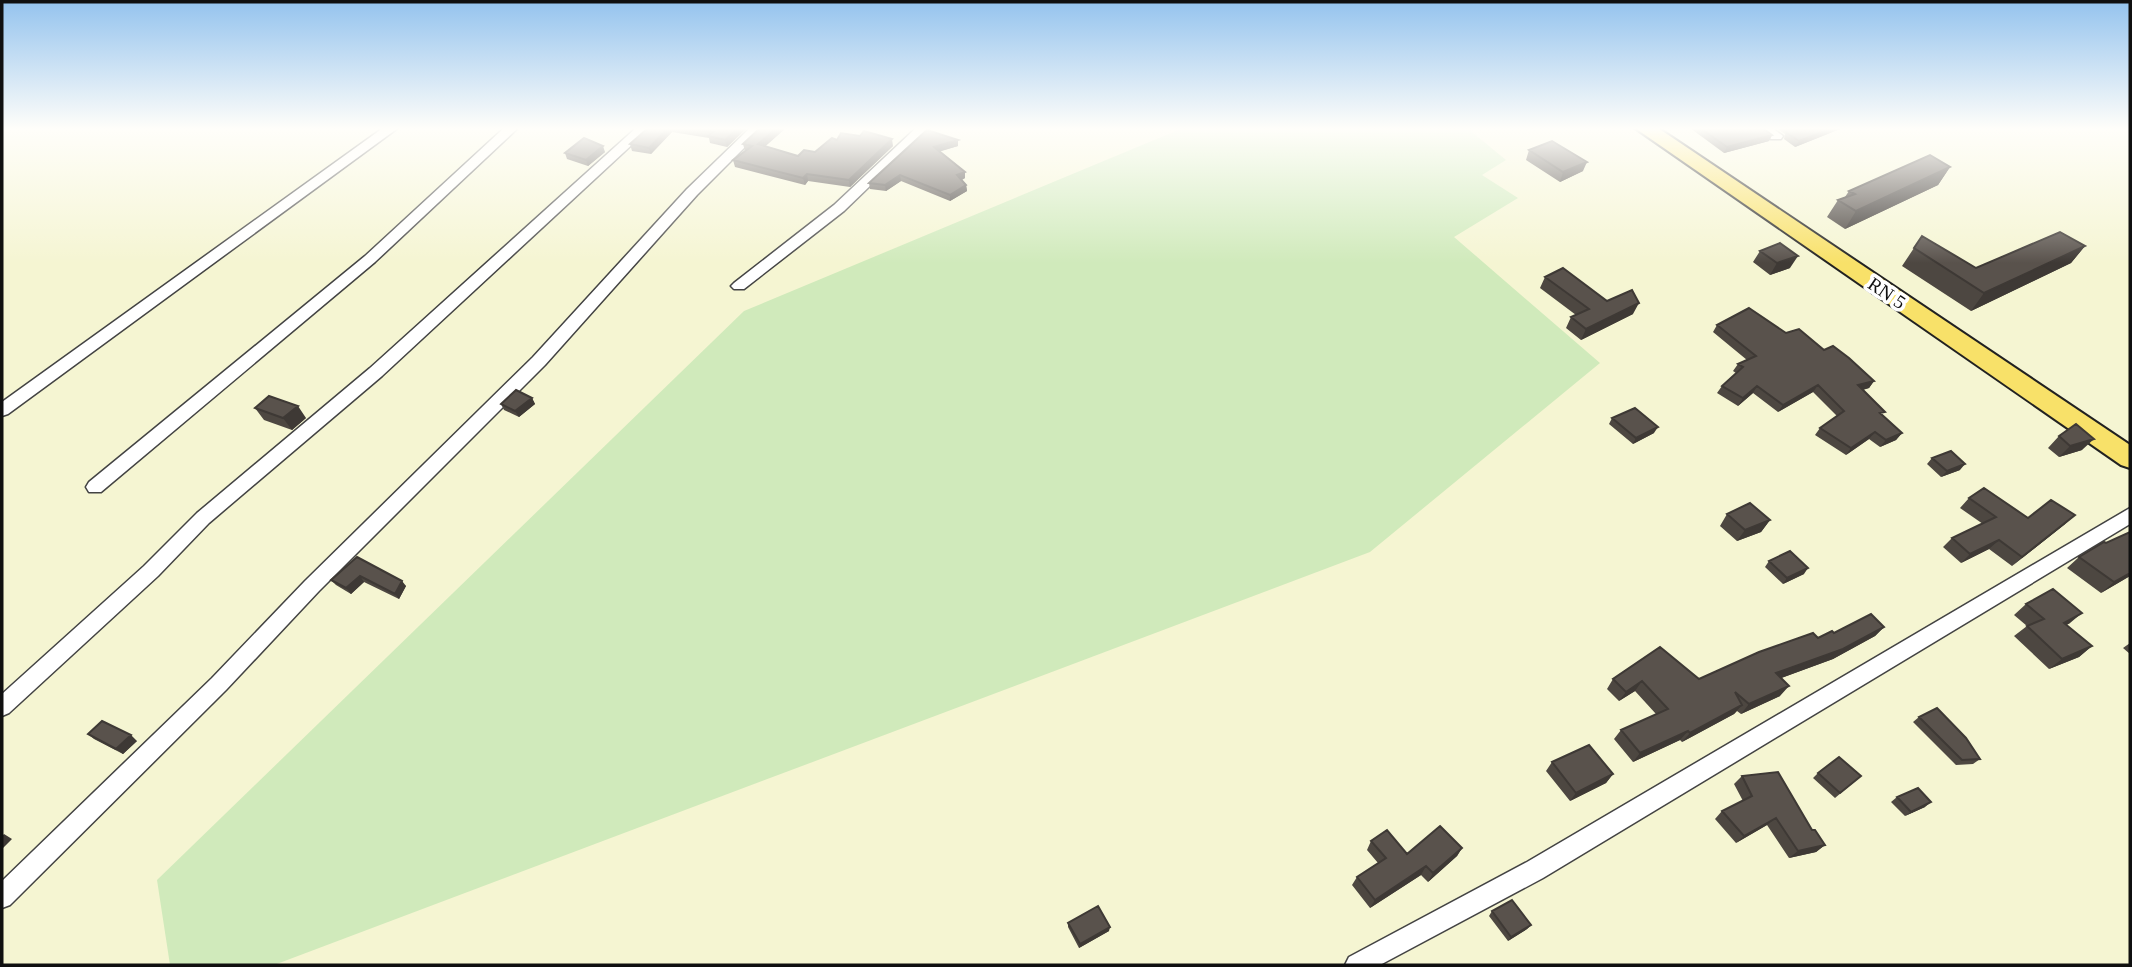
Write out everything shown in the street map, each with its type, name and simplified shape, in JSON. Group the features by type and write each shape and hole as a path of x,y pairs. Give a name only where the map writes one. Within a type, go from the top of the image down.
{"main road":[{"name":"RN 5","path":"1711,173 2130,458"}],"street":[{"path":"2,410 329,173"},
{"path":"95,487 370,259 462,173"},
{"path":"2,707 151,571 203,518 376,372 593,173"},
{"path":"2,897 219,684 312,586 539,361 711,173"},
{"path":"739,286 839,208 876,173"},
{"path":"1357,965 1535,870 2130,516"}],"green space":[{"path":"2,173 2130,173 2130,965 2,965"},
{"path":"1075,173 1485,173 1482,175 1518,198 1454,237 1600,363 1370,552 274,965 170,965 157,880 744,311"}],"building":[{"path":"784,173 856,173 849,180 807,174 803,178"},
{"path":"880,173 962,173 957,175 966,185 950,195 900,175 885,185 869,183"},
{"path":"1889,173 1937,173 1856,211 1838,200 1855,194 1849,191"},
{"path":"2060,232 2085,246 1984,293 1914,248 1922,236 1976,268"},
{"path":"1780,243 1798,256 1777,263 1760,251"},
{"path":"1563,268 1607,301 1632,290 1639,303 1586,329 1571,317 1589,309 1545,277"},
{"path":"1749,308 1786,333 1799,329 1824,350 1833,346 1849,358 1874,381 1858,385 1885,412 1880,413 1902,433 1886,440 1875,432 1851,448 1820,428 1844,411 1818,385 1783,405 1757,386 1743,398 1722,386 1743,367 1738,364 1756,356 1717,325"},
{"path":"516,390 532,398 515,411 501,404"},
{"path":"269,396 298,406 283,418 255,408"},
{"path":"1635,408 1658,427 1636,438 1612,418"},
{"path":"2076,424 2094,439 2070,446 2059,436"},
{"path":"1951,451 1965,464 1947,471 1932,458"},
{"path":"1984,488 2028,518 2051,500 2075,515 2022,557 1999,540 1970,554 1952,538 1996,517 1969,498"},
{"path":"1750,503 1770,520 1745,530 1727,514"},
{"path":"2130,532 2130,573 2114,582 2079,557 2104,542"},
{"path":"1790,551 1808,568 1787,578 1769,561"},
{"path":"357,557 402,581 395,594 360,576 346,588 331,580"},
{"path":"2053,589 2082,613 2064,623 2092,646 2062,659 2027,626 2044,619 2026,604"},
{"path":"1871,614 1884,627 1843,649 1776,673 1789,686 1749,704 1735,692 1742,705 1690,733 1688,731 1640,753 1621,730 1668,709 1642,681 1626,692 1613,679 1660,647 1699,679 1759,652 1813,633 1818,638 1832,631 1834,633"},
{"path":"1937,708 1966,738 1980,759 1962,760 1919,717"},
{"path":"102,721 131,735 116,749 88,734"},
{"path":"1589,745 1613,774 1576,793 1552,762"},
{"path":"1839,757 1861,776 1840,793 1818,773"},
{"path":"1778,772 1812,830 1815,830 1825,845 1798,851 1776,818 1744,836 1722,811 1752,796 1742,776"},
{"path":"1918,788 1931,802 1911,812 1897,797"},
{"path":"1440,826 1462,848 1433,873 1426,866 1375,900 1357,877 1386,858 1371,841 1387,830 1407,854"},
{"path":"1512,900 1531,925 1511,937 1492,911"},
{"path":"1098,906 1110,927 1080,944 1068,923"}]}
